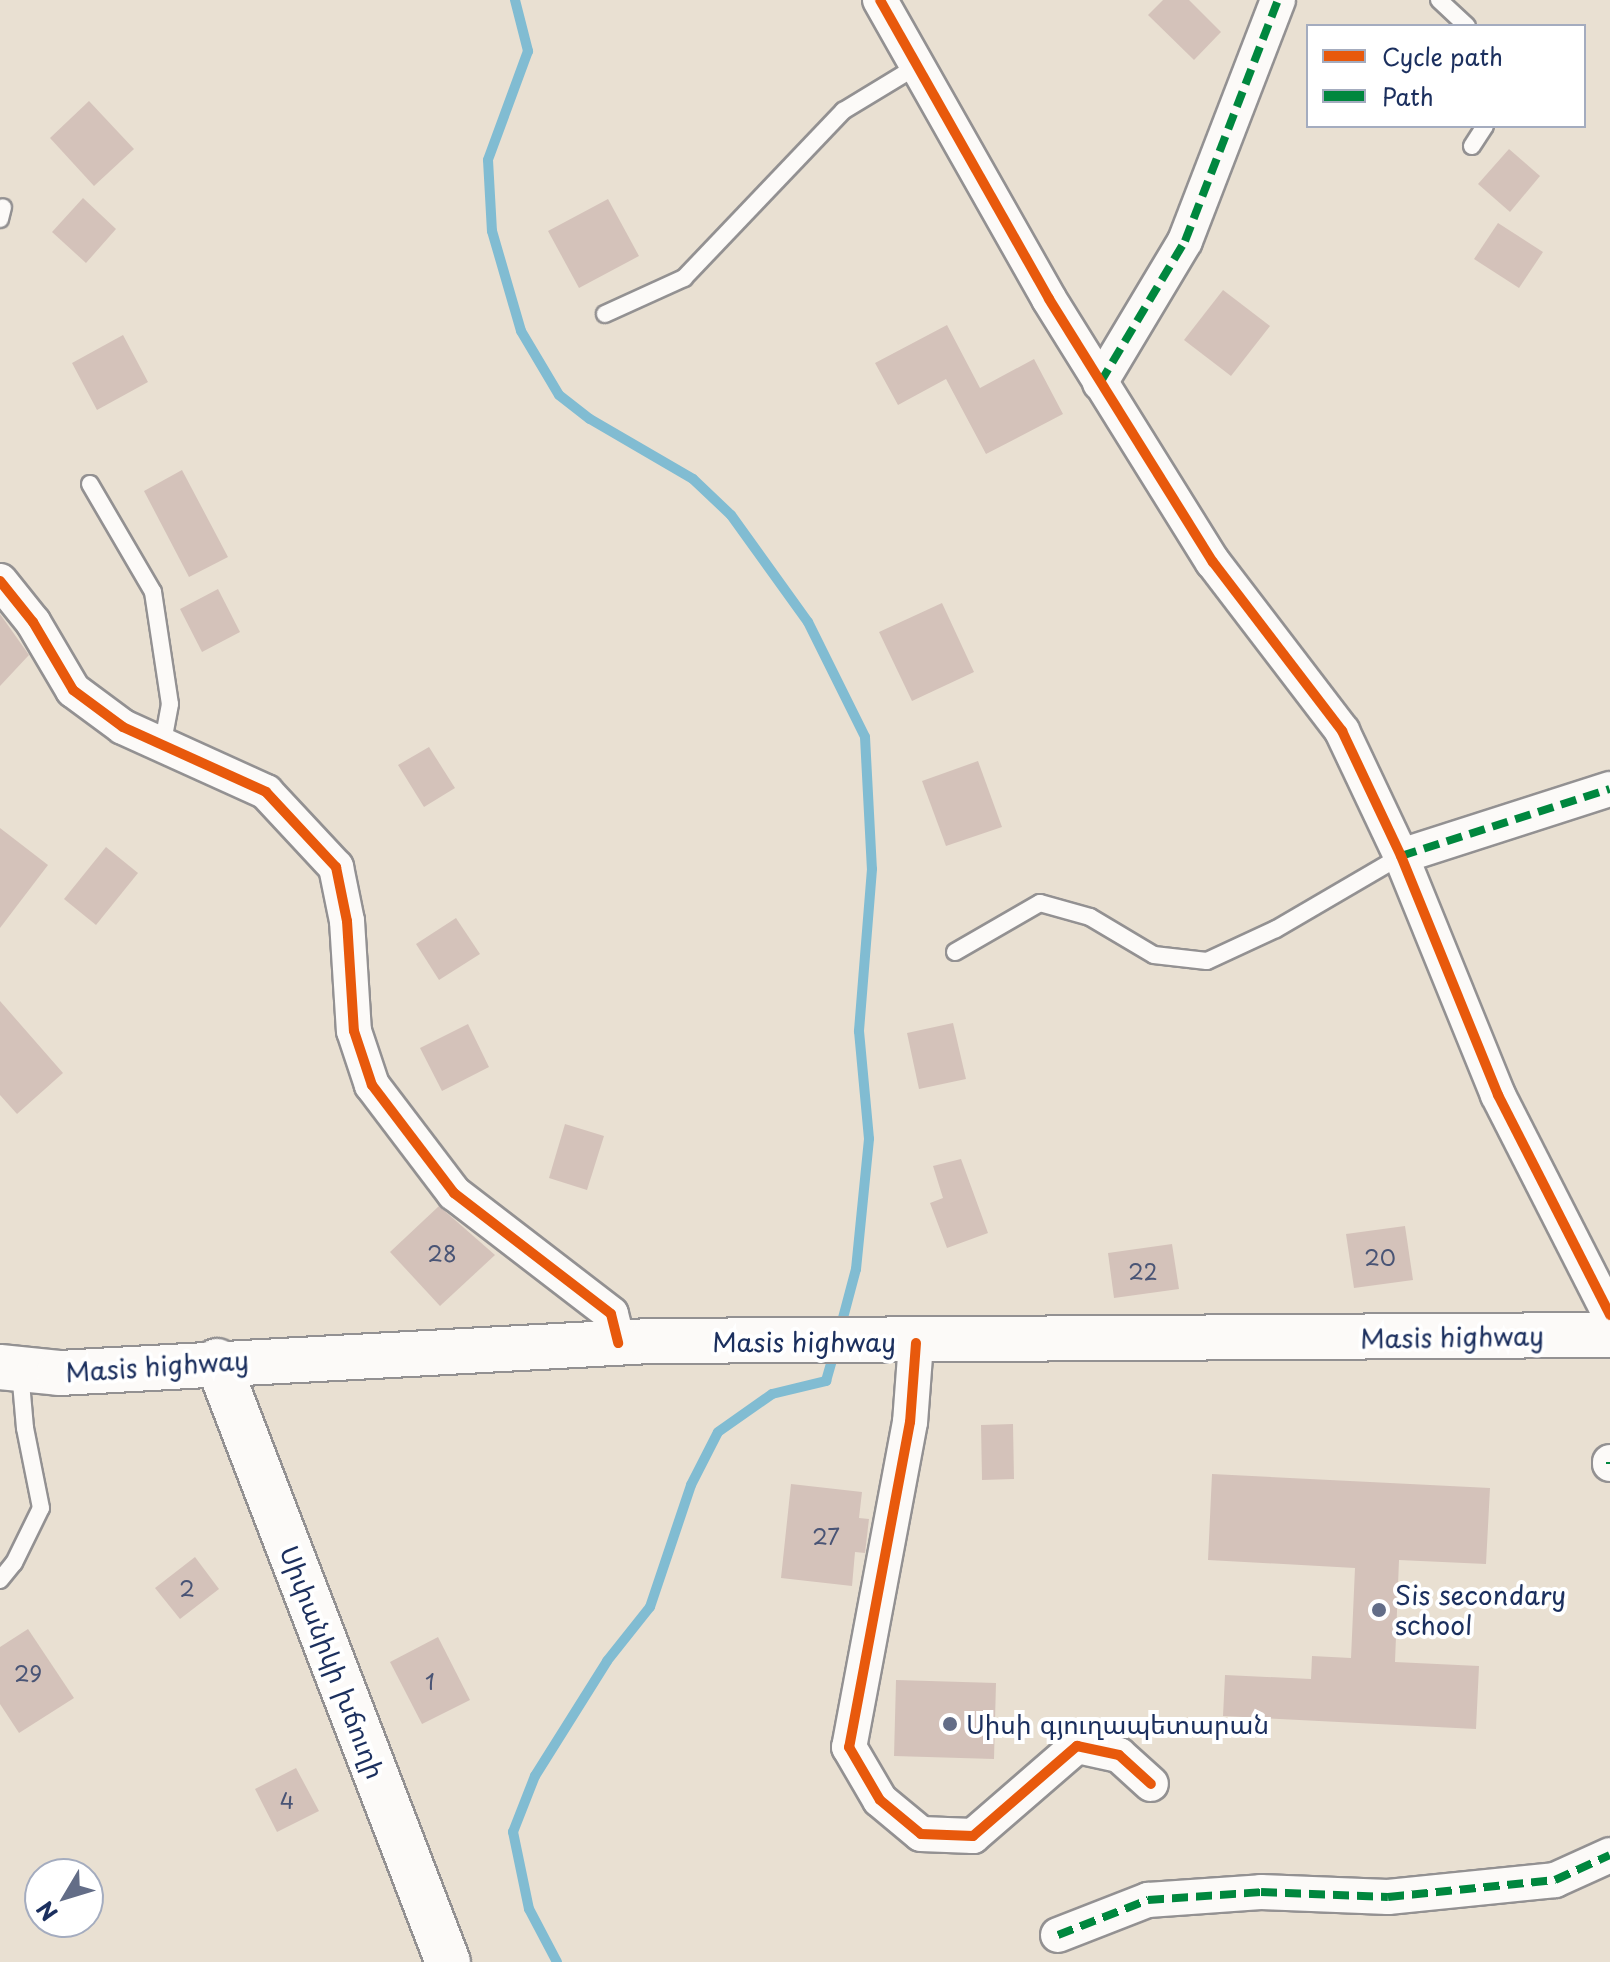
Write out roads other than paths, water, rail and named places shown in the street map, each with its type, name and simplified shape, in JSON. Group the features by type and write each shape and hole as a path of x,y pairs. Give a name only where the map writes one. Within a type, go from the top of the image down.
{"main road":[{"name":"Masis highway","path":"10,1368 59,1373 217,1361 634,1342 916,1343 1610,1335"},
{"name":"Սիփանիկի խճուղի","path":"217,1361 448,1962"}],"street":[{"path":"880,0 1100,383 1213,562 1342,731 1401,856 1498,1095 1610,1315"},
{"path":"1100,383 1185,241 1278,0"},
{"path":"0,581 33,622 73,690 123,727 266,792 336,867 347,921 354,1031 372,1085 454,1193 611,1314 634,1342"},
{"path":"1401,856 1610,789"},
{"path":"916,1343 910,1422 849,1747 880,1800 921,1834 973,1836 1077,1746 1119,1755 1151,1784"},
{"path":"1058,1935 1148,1900 1261,1892 1388,1897 1555,1880 1610,1855"}],"lane":[{"path":"1439,0 1465,24"},
{"path":"605,314 684,278 843,111 917,66"},
{"path":"1472,146 1484,128"},
{"path":"90,484 153,592 170,704 162,747"},
{"path":"955,952 1040,903 1090,917 1154,955 1207,961 1276,929 1401,856"},
{"path":"0,1580 14,1563 41,1508 10,1368"}],"waterway":[{"path":"515,0 528,51 488,160 492,231 521,331 559,395 590,419 693,479 731,515 808,622 865,737 872,869 859,1031 869,1139 856,1269 840,1329"},
{"path":"557,1962 529,1909 513,1832 535,1776 607,1661 650,1607 691,1485 718,1432 772,1394 826,1381 835,1349"}],"place":[{"name":"Sis secondary school","path":"1379,1610"},
{"name":"Սիսի գյուղապետարան","path":"950,1724"}]}
